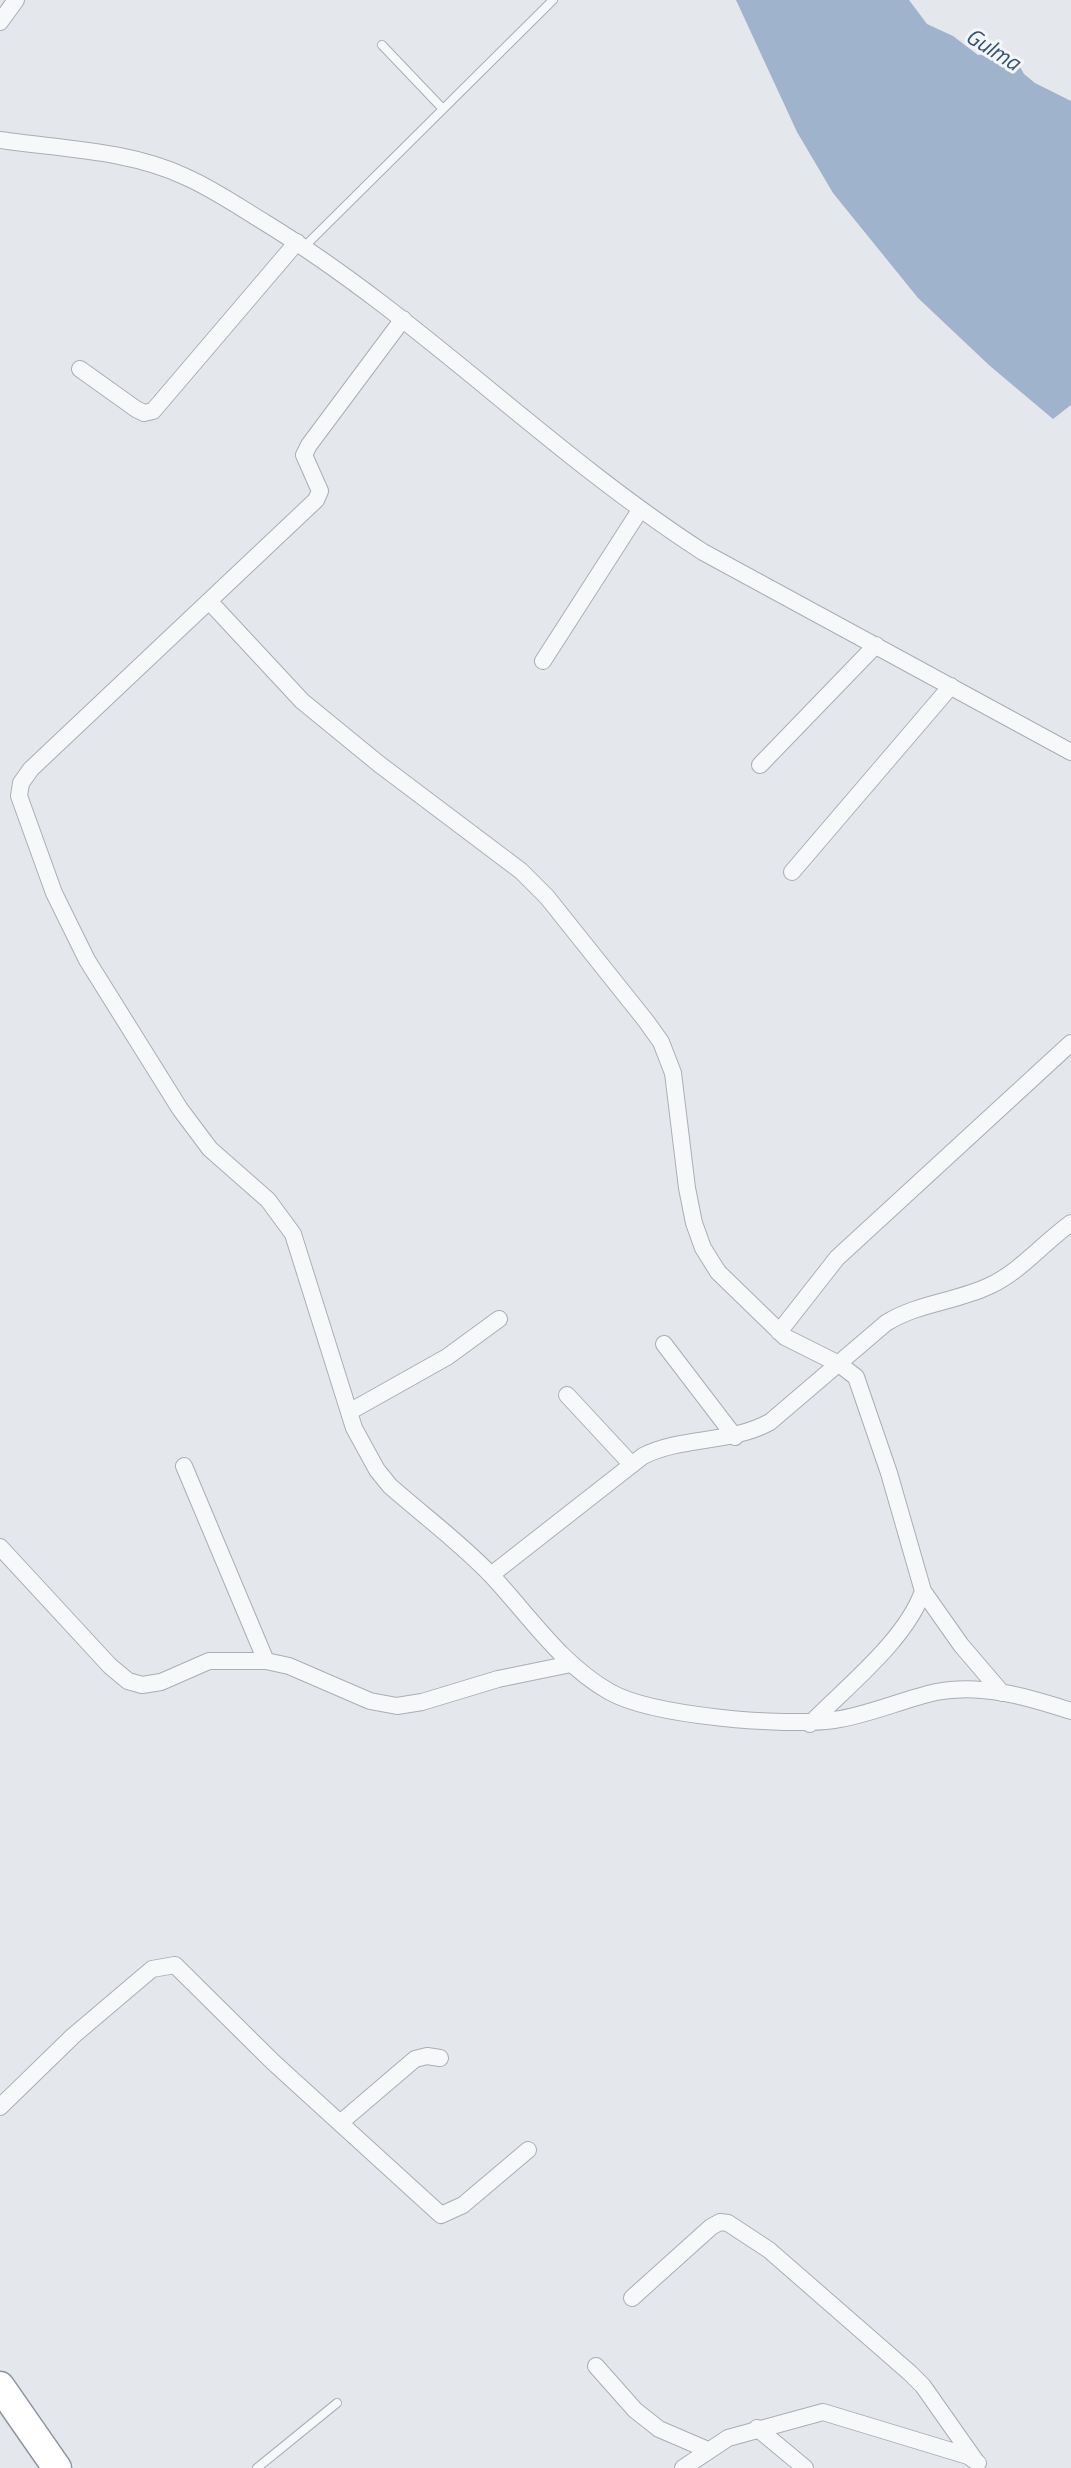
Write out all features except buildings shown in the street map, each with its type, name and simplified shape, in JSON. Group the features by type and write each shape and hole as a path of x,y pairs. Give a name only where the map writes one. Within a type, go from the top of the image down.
{"highway":[{"path":"0,2386 57,2468"}],"street":[{"path":"0,22 16,0"},
{"path":"0,140 135,159 185,176 300,244 403,319 598,480 703,552 1071,752"},
{"path":"80,369 136,409 144,413 153,411 300,244"},
{"path":"403,319 304,454 307,466 318,483 320,491 316,500 31,769 21,783 19,796 54,893 87,960 187,1121 211,1150 268,1200 293,1234 349,1412 366,1452 390,1486 491,1575 571,1664 612,1693 639,1704 720,1717 810,1724 848,1718 937,1692 974,1689 1002,1693 1071,1711"},
{"path":"543,660 640,510"},
{"path":"209,601 302,701 379,764 521,871 547,897 646,1021 661,1042 673,1073 687,1188 694,1223 703,1248 718,1272 779,1332 801,1347 839,1364 856,1377 897,1498 923,1591 961,1645 1002,1693"},
{"path":"760,765 876,645"},
{"path":"792,872 951,686"},
{"path":"779,1332 837,1258 1071,1043"},
{"path":"491,1575 632,1465 661,1448 735,1437 769,1423 886,1323 907,1310 968,1295 991,1285 1071,1223"},
{"path":"349,1412 447,1357 499,1319"},
{"path":"664,1344 735,1437"},
{"path":"567,1395 632,1465"},
{"path":"184,1466 266,1661"},
{"path":"0,1547 110,1666 128,1681 142,1685 161,1682 209,1661 266,1661 289,1666 370,1701 397,1706 422,1702 498,1679 571,1664"},
{"path":"810,1724 902,1630 918,1606 923,1591"},
{"path":"0,2107 73,2035 152,1969 175,1965 430,2208 442,2215 463,2205 528,2150"},
{"path":"341,2123 415,2059 428,2056 440,2058"},
{"path":"632,2298 711,2227 720,2222 729,2223 769,2250 910,2372 978,2464"},
{"path":"596,2366 635,2410 659,2429 708,2449"},
{"path":"683,2468 728,2438 823,2412 978,2464"},
{"path":"757,2428 805,2468"}],"lane":[{"path":"300,244 553,0"},
{"path":"382,45 443,109"},
{"path":"257,2468 337,2403"}],"water":[{"path":"736,0 909,0 927,24 953,36 978,55 1003,53 1016,60 1024,74 1035,83 1071,101 1071,405 1053,419 990,366 918,298 833,193 797,132"}],"water label":[{"name":"Gulma","path":"992,51"}]}
